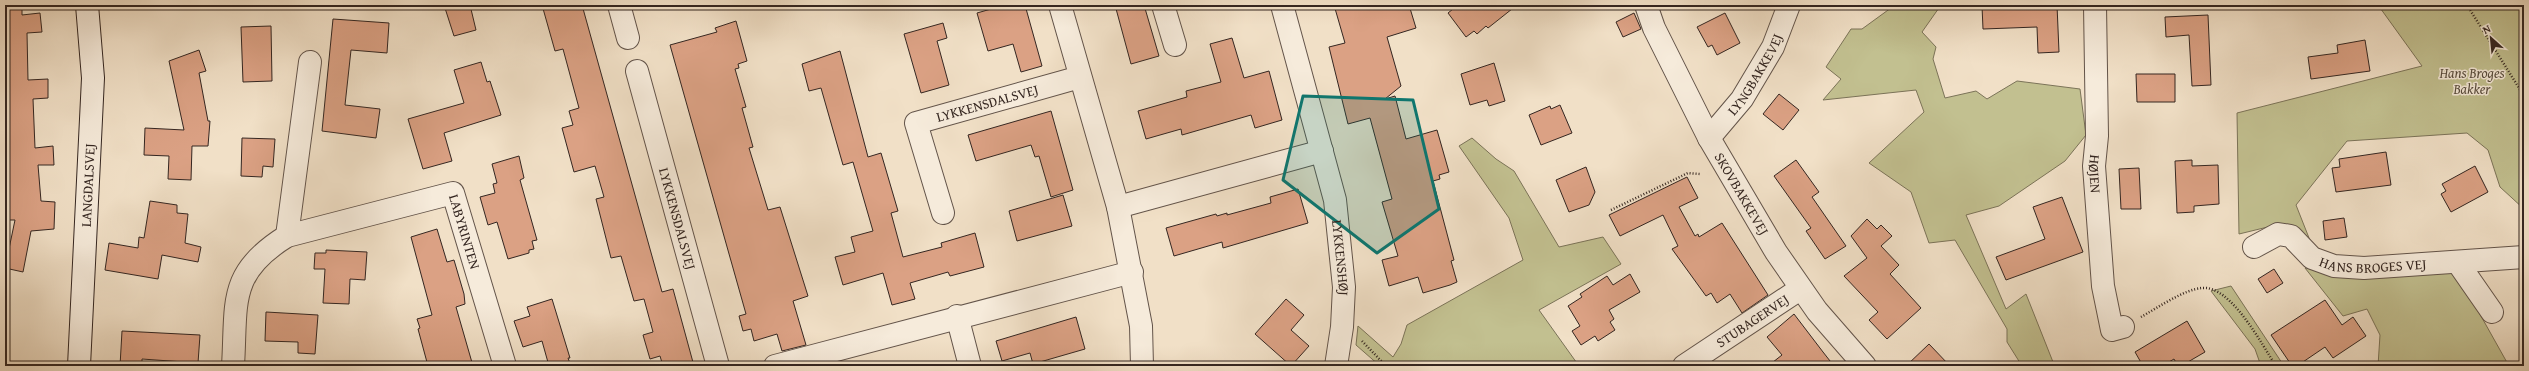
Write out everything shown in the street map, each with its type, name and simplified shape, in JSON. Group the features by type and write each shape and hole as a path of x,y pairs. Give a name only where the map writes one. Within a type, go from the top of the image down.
{"street":[{"name":"LANGDALSVEJ","path":"79,366 93,78 87,5"},
{"path":"619,5 628,38"},
{"path":"1060,5 1118,208 1132,272 1141,326 1142,366"},
{"path":"1163,5 1175,45"},
{"name":"LYKKENSHØJ","path":"1282,5 1336,200 1342,249 1344,287 1342,328 1336,366"},
{"name":"SKOVBAKKEVEJ","path":"1646,5 1654,28 1709,138 1776,252 1800,289 1865,366"},
{"name":"LYNGBAKKEVEJ","path":"1709,138 1742,99 1773,47 1790,5"},
{"name":"HØJEN","path":"2095,5 2098,136 2094,166 2103,286 2112,330 2123,327"},
{"path":"287,236 310,62"},
{"name":"LYKKENSDALSVEJ","path":"637,71 718,366"},
{"name":"LYKKENSDALSVEJ","path":"943,213 916,123 1080,77"},
{"path":"1118,208 1322,151"},
{"name":"LABYRINTEN","path":"233,366 237,297 244,274 256,258 287,236 453,193 504,366"},
{"name":"HANS BROGES VEJ","path":"2254,247 2278,234 2291,236 2312,258 2334,266 2364,268 2458,263 2524,257"},
{"path":"2458,263 2492,312"},
{"path":"775,366 957,316 1132,272"},
{"name":"STUBAGERVEJ","path":"1684,366 1800,289"},
{"path":"957,316 970,366"}],"path":[{"path":"2467,5 2524,96"},
{"path":"1611,210 1688,173 1700,174"},
{"path":"2123,327 2195,290 2210,288 2230,301 2276,366"},
{"path":"1342,328 1356,335 1386,366"}],"highlighted area":[{"path":"1303,96 1413,100 1439,209 1377,253 1283,180"}],"green space":[{"path":"1895,5 1941,5 1922,32 1936,47 1933,59 1945,98 1976,91 1987,99 2017,81 2080,89 2086,135 2065,161 1999,206 1966,215 2006,309 2026,294 2053,362 2060,366 2022,366 2007,342 2007,329 1955,240 1929,243 1911,192 1869,163 1924,112 1916,90 1823,100 1841,79 1826,67 1851,29 1862,29"},
{"name":"Hans Broges Bakker","path":"2378,5 2524,5 2524,209 2500,187 2488,150 2467,133 2347,141 2296,205 2311,243 2280,224 2239,234 2237,113 2422,66"},
{"path":"1472,138 1496,159 1514,171 1559,247 1603,237 1621,264 1539,310 1579,366 1380,366 1356,345 1358,326 1393,357 1401,344 1407,325 1523,260 1509,218 1459,146"},
{"path":"2305,268 2343,270 2454,268 2509,366 2378,366 2380,335 2367,309 2343,316"},
{"path":"2231,286 2284,366 2261,366 2255,349 2211,291"}],"building":[{"path":"5,5 22,5 22,15 40,13 42,32 27,33 28,80 48,79 48,98 33,99 35,148 53,146 54,165 38,165 41,201 55,202 54,229 31,231 23,272 5,268 15,220 5,220"},
{"path":"444,5 470,5 476,30 454,36"},
{"path":"542,5 582,5 662,292 673,289 694,366 663,366 660,356 650,359 643,335 653,332 644,299 634,301 621,256 611,258 596,199 604,197 595,166 574,172 562,128 573,125 569,111 579,108 563,49 555,51"},
{"path":"1005,5 1025,5 1042,66 1021,72 1013,44 988,51 977,13"},
{"path":"1115,5 1144,5 1159,56 1131,64"},
{"path":"1334,5 1409,5 1416,28 1387,37 1401,86 1385,99 1395,96 1406,139 1437,130 1449,172 1439,175 1440,179 1433,181 1454,260 1451,261 1457,282 1423,293 1418,277 1389,286 1382,260 1398,256 1382,202 1392,199 1370,118 1348,124 1329,47 1345,43"},
{"path":"1458,5 1517,5 1488,28 1486,26 1477,34 1474,31 1466,37 1448,13"},
{"path":"2057,5 2059,52 2038,53 2037,27 1983,29 1982,6"},
{"path":"1634,13 1641,29 1623,37 1616,22"},
{"path":"1725,13 1740,43 1717,55 1712,45 1708,47 1697,27"},
{"path":"2208,15 2211,85 2192,86 2189,35 2166,37 2165,17"},
{"path":"333,19 389,23 387,53 351,50 345,105 380,109 376,138 322,131"},
{"path":"736,21 747,61 738,64 739,68 735,69 746,107 742,108 753,147 749,148 768,210 780,207 808,296 793,301 806,345 782,351 777,334 754,341 751,329 743,331 739,316 746,314 670,45 717,32 715,28"},
{"path":"943,23 947,38 937,41 949,85 921,93 904,34"},
{"path":"271,26 272,81 243,82 241,27"},
{"path":"1232,38 1244,78 1269,71 1282,120 1255,128 1251,115 1182,135 1181,129 1146,139 1138,111 1187,97 1186,91 1221,82 1210,44"},
{"path":"2365,40 2370,71 2311,79 2308,57 2338,53 2337,45"},
{"path":"199,50 206,71 199,73 208,121 210,121 208,146 192,146 191,180 168,179 169,156 144,155 145,128 184,130 169,61"},
{"path":"840,51 868,157 881,153 898,211 891,213 903,257 942,247 941,243 975,233 984,267 950,276 948,272 910,283 915,299 892,305 883,273 843,285 835,257 855,252 851,237 873,231 853,162 843,165 821,88 809,91 802,64"},
{"path":"481,62 487,82 490,81 501,115 444,133 452,161 423,169 408,119 464,103 454,70"},
{"path":"1494,63 1505,101 1489,106 1487,100 1470,105 1461,74"},
{"path":"2136,74 2175,74 2175,102 2137,102"},
{"path":"1779,94 1799,110 1783,130 1763,114"},
{"path":"1560,105 1572,133 1541,145 1529,115 1550,106 1551,109"},
{"path":"1051,111 1073,190 1051,197 1039,156 1035,157 1031,145 976,161 968,135"},
{"path":"242,138 275,139 273,167 263,166 262,177 241,176"},
{"path":"2386,152 2391,185 2336,192 2332,168 2340,167 2339,159"},
{"path":"519,156 524,178 520,180 537,240 532,241 534,249 529,250 529,253 508,259 497,222 488,225 480,197 495,193 493,184 497,183 492,164"},
{"path":"1796,160 1819,192 1812,197 1846,246 1825,259 1806,231 1811,228 1774,176"},
{"path":"2192,160 2192,166 2218,165 2219,204 2194,206 2194,212 2177,213 2175,161"},
{"path":"2475,166 2488,192 2451,212 2441,194 2446,191 2442,184"},
{"path":"1586,167 1595,192 1589,205 1569,212 1556,180"},
{"path":"2139,168 2141,209 2121,209 2119,169"},
{"path":"1687,177 1698,198 1679,207 1695,236 1698,234 1699,237 1722,223 1768,295 1742,313 1730,294 1717,303 1711,293 1706,296 1672,249 1678,246 1663,215 1620,236 1609,215"},
{"path":"1298,189 1308,223 1223,248 1222,242 1174,256 1166,228 1216,214 1217,216 1227,213 1227,215 1271,203 1270,197"},
{"path":"1063,195 1072,226 1017,241 1009,211"},
{"path":"2062,197 2083,252 2006,280 1996,257 2045,239 2033,207"},
{"path":"150,201 177,205 177,213 188,214 185,243 201,247 198,262 162,255 158,279 105,270 109,243 138,248 139,237 144,238"},
{"path":"2344,218 2347,237 2325,240 2323,221"},
{"path":"1867,219 1877,229 1881,225 1892,236 1881,246 1899,265 1890,274 1921,308 1887,339 1869,320 1878,312 1844,276 1867,258 1851,236"},
{"path":"437,229 447,262 454,260 464,294 465,304 456,307 473,366 428,366 418,329 420,328 417,319 432,315 411,237"},
{"path":"326,250 367,252 365,280 350,279 349,304 323,303 325,269 314,269 315,253 326,253"},
{"path":"2274,269 2283,283 2267,293 2258,279"},
{"path":"1630,274 1640,292 1609,310 1614,319 1610,322 1615,330 1598,341 1595,336 1581,345 1572,331 1580,326 1568,306 1582,297 1580,294 1607,276 1613,285"},
{"path":"552,299 570,358 568,358 571,366 549,366 542,341 523,347 514,321 530,316 527,307"},
{"path":"1286,299 1304,315 1291,330 1309,346 1291,366 1255,334"},
{"path":"2325,300 2342,325 2353,317 2366,336 2333,358 2325,347 2297,366 2292,366 2271,335"},
{"path":"266,312 318,315 315,354 298,353 298,342 265,341"},
{"path":"1794,314 1834,366 1768,366 1782,355 1767,337"},
{"path":"1076,317 1085,349 1033,364 1030,353 1002,361 996,341"},
{"path":"2187,321 2205,352 2181,366 2178,366 2174,359 2162,366 2143,366 2135,352"},
{"path":"122,331 200,335 198,363 142,359 142,366 120,366"},
{"path":"1929,344 1950,366 1906,366"}]}
